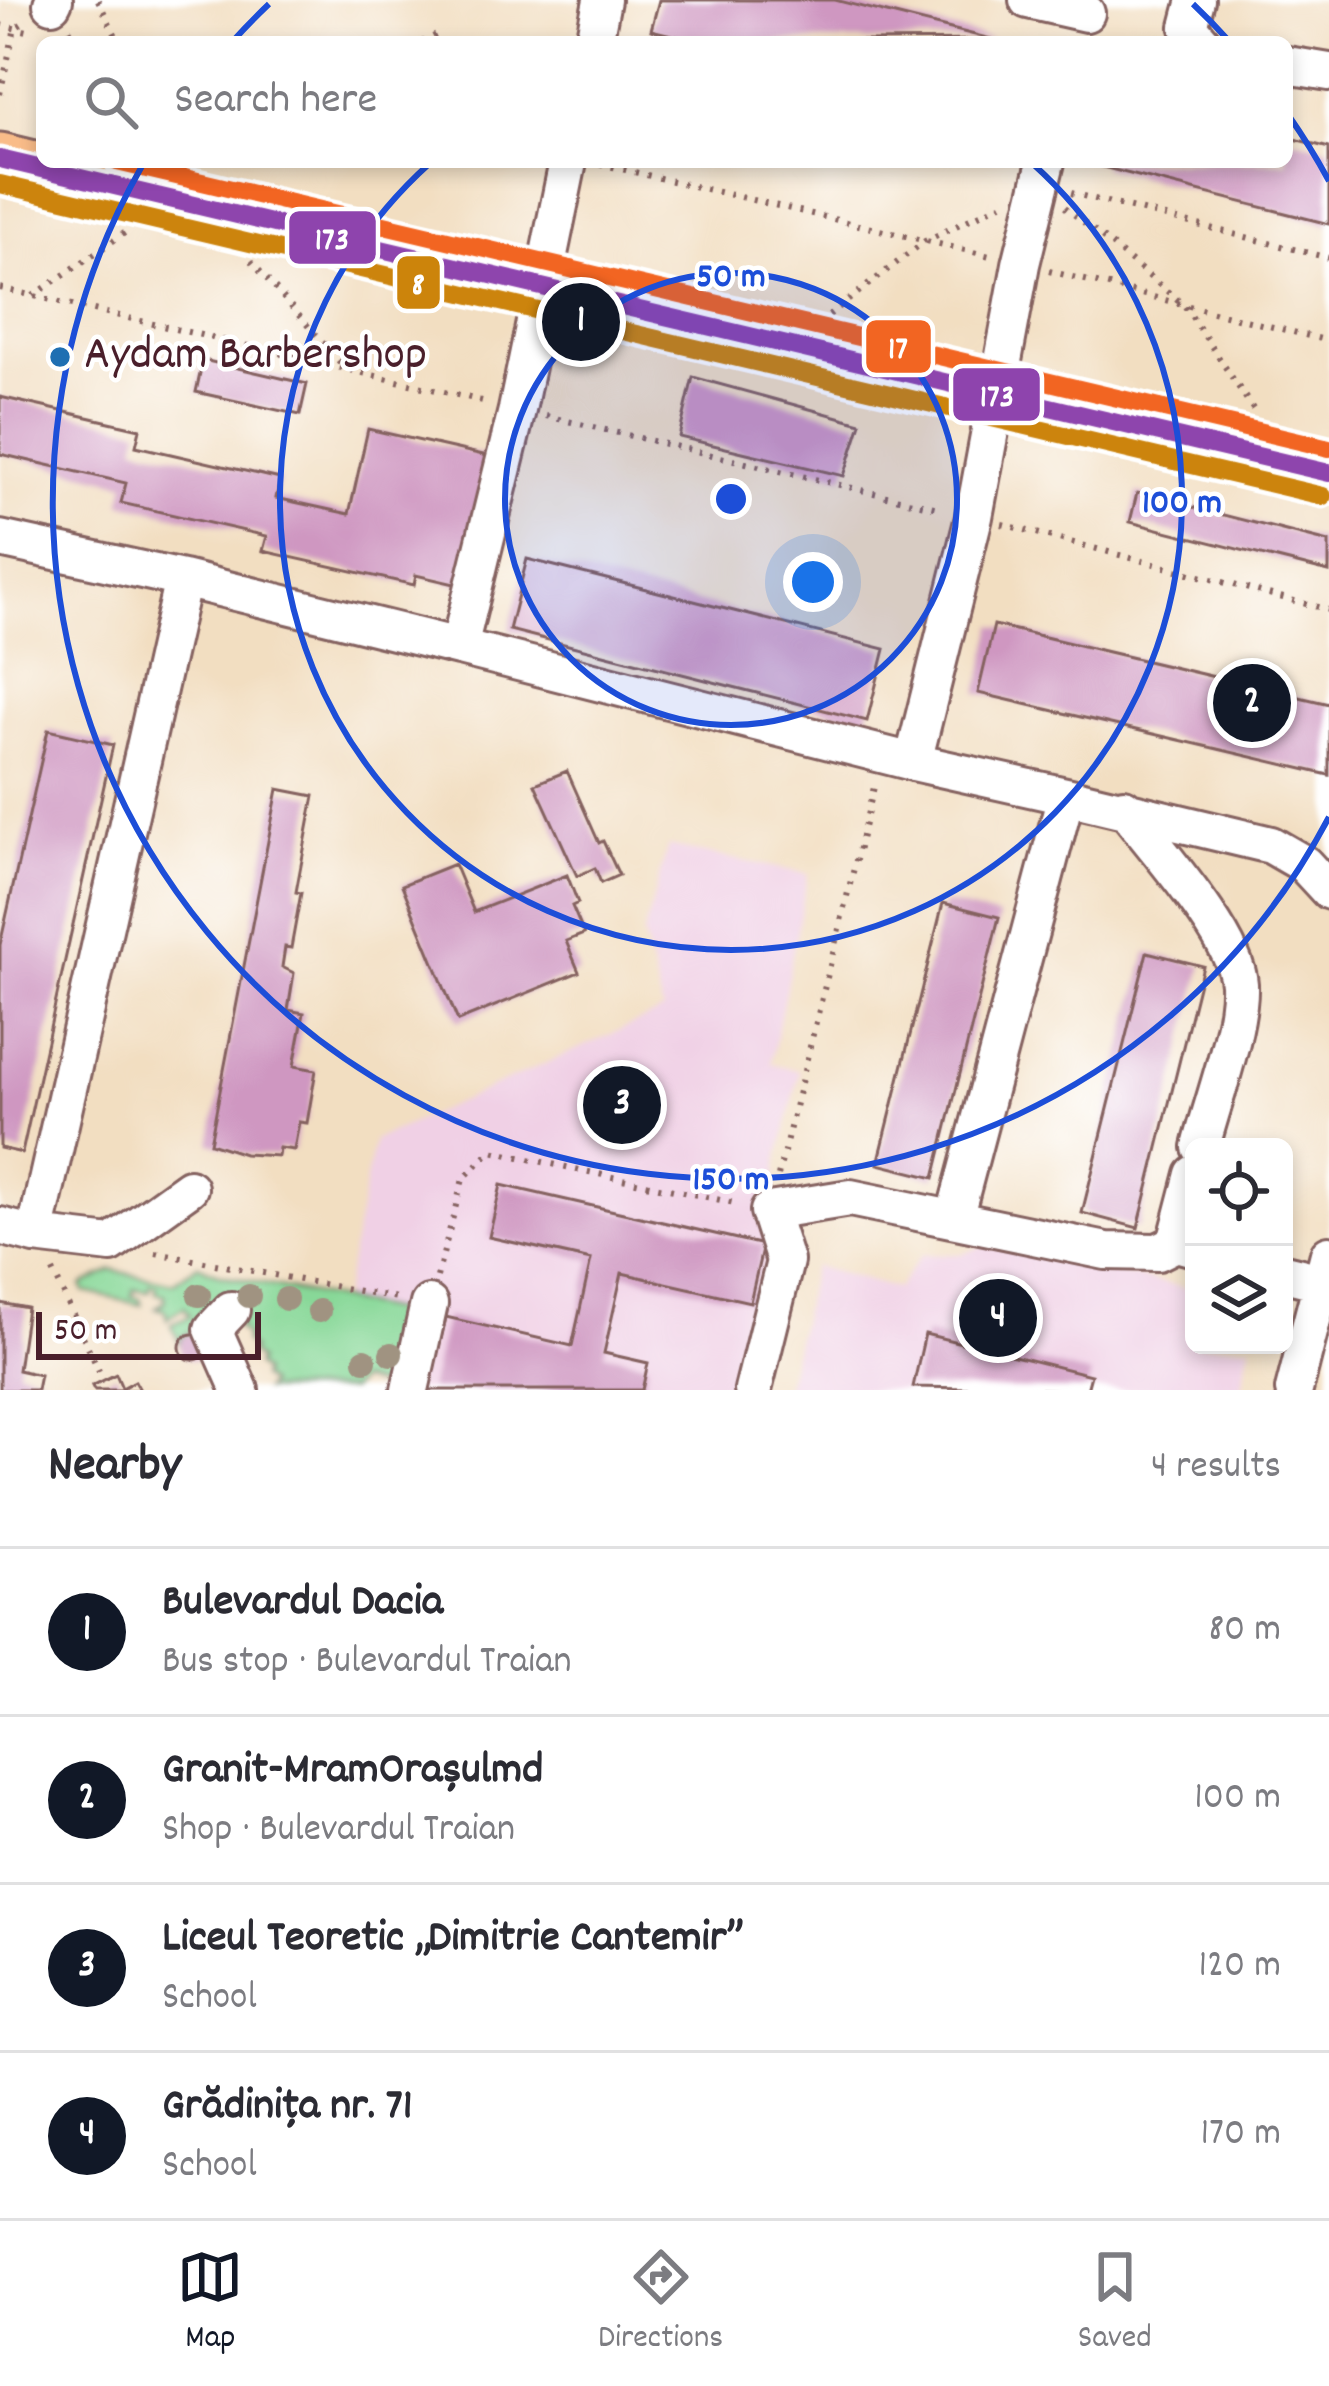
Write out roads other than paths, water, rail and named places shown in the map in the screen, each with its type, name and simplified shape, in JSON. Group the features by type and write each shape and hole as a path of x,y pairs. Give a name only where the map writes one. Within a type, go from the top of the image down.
{"highway":[{"path":"0,159 36,167"},
{"path":"38,168 1329,473"}],"street":[{"path":"595,36 602,0"},
{"path":"1028,0 1084,18"},
{"path":"1196,0 1189,27 1197,36"},
{"path":"1293,66 1329,72"},
{"path":"459,647 517,410 567,168"},
{"path":"898,758 974,517 1021,264 1043,174"},
{"path":"0,539 183,579 898,758 1271,844 1304,864 1329,891"},
{"path":"183,579 17,1230 111,1244 189,1188"},
{"path":"954,1219 1066,796"},
{"path":"1124,807 1210,920 1237,969 1236,1011 1203,1138"},
{"path":"753,1390 785,1261 769,1211 850,1198 1106,1251 1158,1252 1185,1246"},
{"path":"1293,1272 1325,1268 1294,1390"},
{"path":"410,1390 429,1304"}],"place":[{"name":"Bulevardul Dacia","path":"581,322"},
{"name":"Aydam Barbershop","path":"60,357"},
{"name":"Granit-MramOrașulmd","path":"1252,703"},
{"name":"Liceul Teoretic „Dimitrie Cantemir”","path":"622,1105"},
{"name":"Grădinița nr. 71","path":"998,1318"}]}
